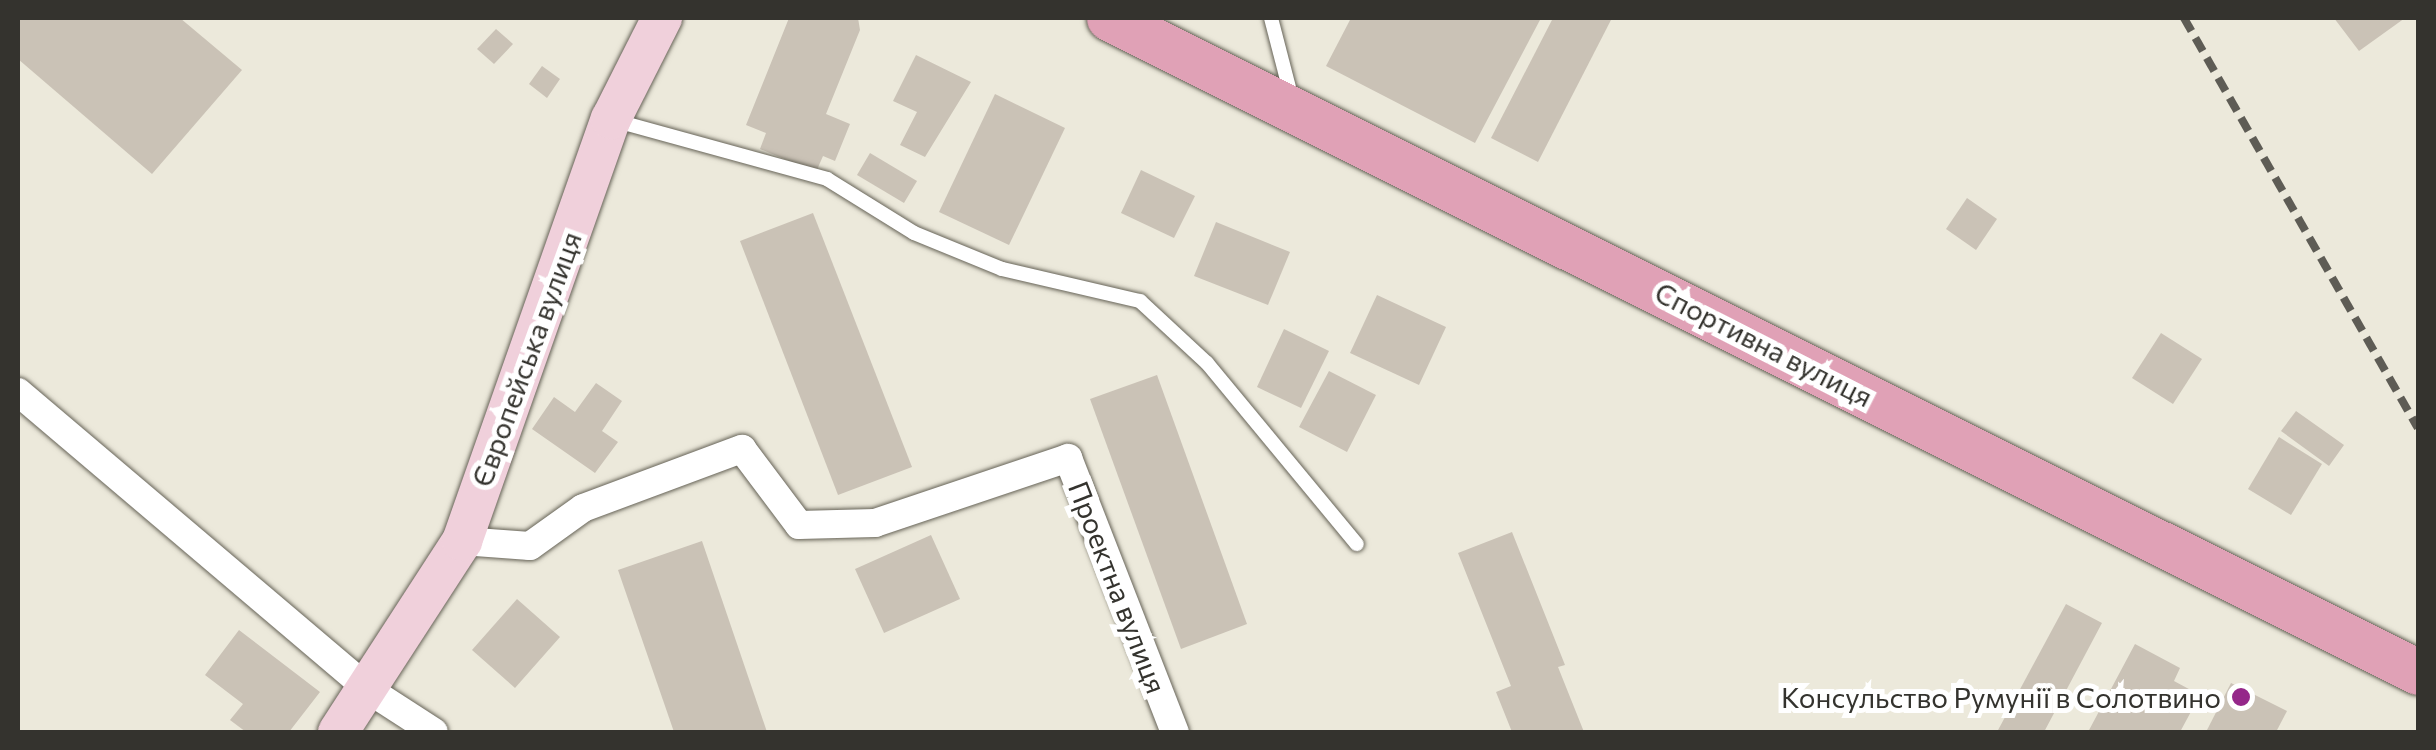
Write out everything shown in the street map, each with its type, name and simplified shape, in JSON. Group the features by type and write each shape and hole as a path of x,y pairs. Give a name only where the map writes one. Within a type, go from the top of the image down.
{"main road":[{"name":"Спортивна вулиця","path":"1108,18 2418,672"}],"street":[{"name":"Європейська вулиця","path":"338,732 370,690 462,540 611,119 662,18"},
{"path":"18,392 370,690 434,732"},
{"name":"Проектна вулиця","path":"462,540 530,546 583,508 742,449 799,525 875,523 1068,458 1175,732"}],"lane":[{"path":"1271,18 1296,110"},
{"path":"611,119 827,179 914,232 1002,269 1140,301 1207,362 1357,544"}],"building":[{"path":"18,18 180,18 242,70 152,174 18,59"},
{"path":"789,18 858,18 860,30 826,114 850,124 835,161 823,156 816,172 760,149 766,133 746,125"},
{"path":"1351,18 1541,18 1475,143 1326,66"},
{"path":"1553,18 1612,18 1538,162 1491,138"},
{"path":"2334,18 2405,18 2359,51"},
{"path":"496,29 513,44 494,64 477,49"},
{"path":"916,55 971,82 925,157 900,145 917,112 893,101"},
{"path":"542,66 560,79 547,98 529,84"},
{"path":"995,94 1065,128 1009,245 939,212"},
{"path":"870,153 917,181 904,203 857,175"},
{"path":"1141,170 1195,196 1174,238 1121,213"},
{"path":"1967,198 1997,219 1976,250 1946,229"},
{"path":"813,213 912,467 838,495 740,241"},
{"path":"1216,222 1290,252 1268,305 1194,276"},
{"path":"1377,295 1446,327 1419,385 1350,353"},
{"path":"1284,329 1329,351 1301,408 1257,387"},
{"path":"2161,333 2202,359 2173,404 2132,378"},
{"path":"1329,371 1376,395 1347,452 1299,427"},
{"path":"1157,375 1247,624 1181,649 1090,399"},
{"path":"596,383 622,401 602,431 618,442 595,473 532,429 554,397 575,412"},
{"path":"2296,411 2344,445 2329,466 2281,431"},
{"path":"2279,437 2322,464 2291,515 2248,489"},
{"path":"1512,532 1565,665 1558,667 1584,732 1512,732 1496,692 1511,686 1458,553"},
{"path":"931,535 960,599 884,633 855,569"},
{"path":"702,541 767,732 674,732 618,570"},
{"path":"517,599 560,637 515,688 472,650"},
{"path":"2066,604 2102,623 2044,732 1997,732"},
{"path":"239,630 320,692 289,732 246,732 230,720 243,704 205,675"},
{"path":"2135,644 2180,668 2174,681 2200,695 2180,732 2088,732"},
{"name":"Консульство Румунії в Солотвино","path":"2231,683 2287,711 2276,732 2206,732"}],"railway":[{"path":"2184,18 2418,428"}],"place":[{"name":"Консульство Румунії в Солотвино","path":"2241,697"}]}
